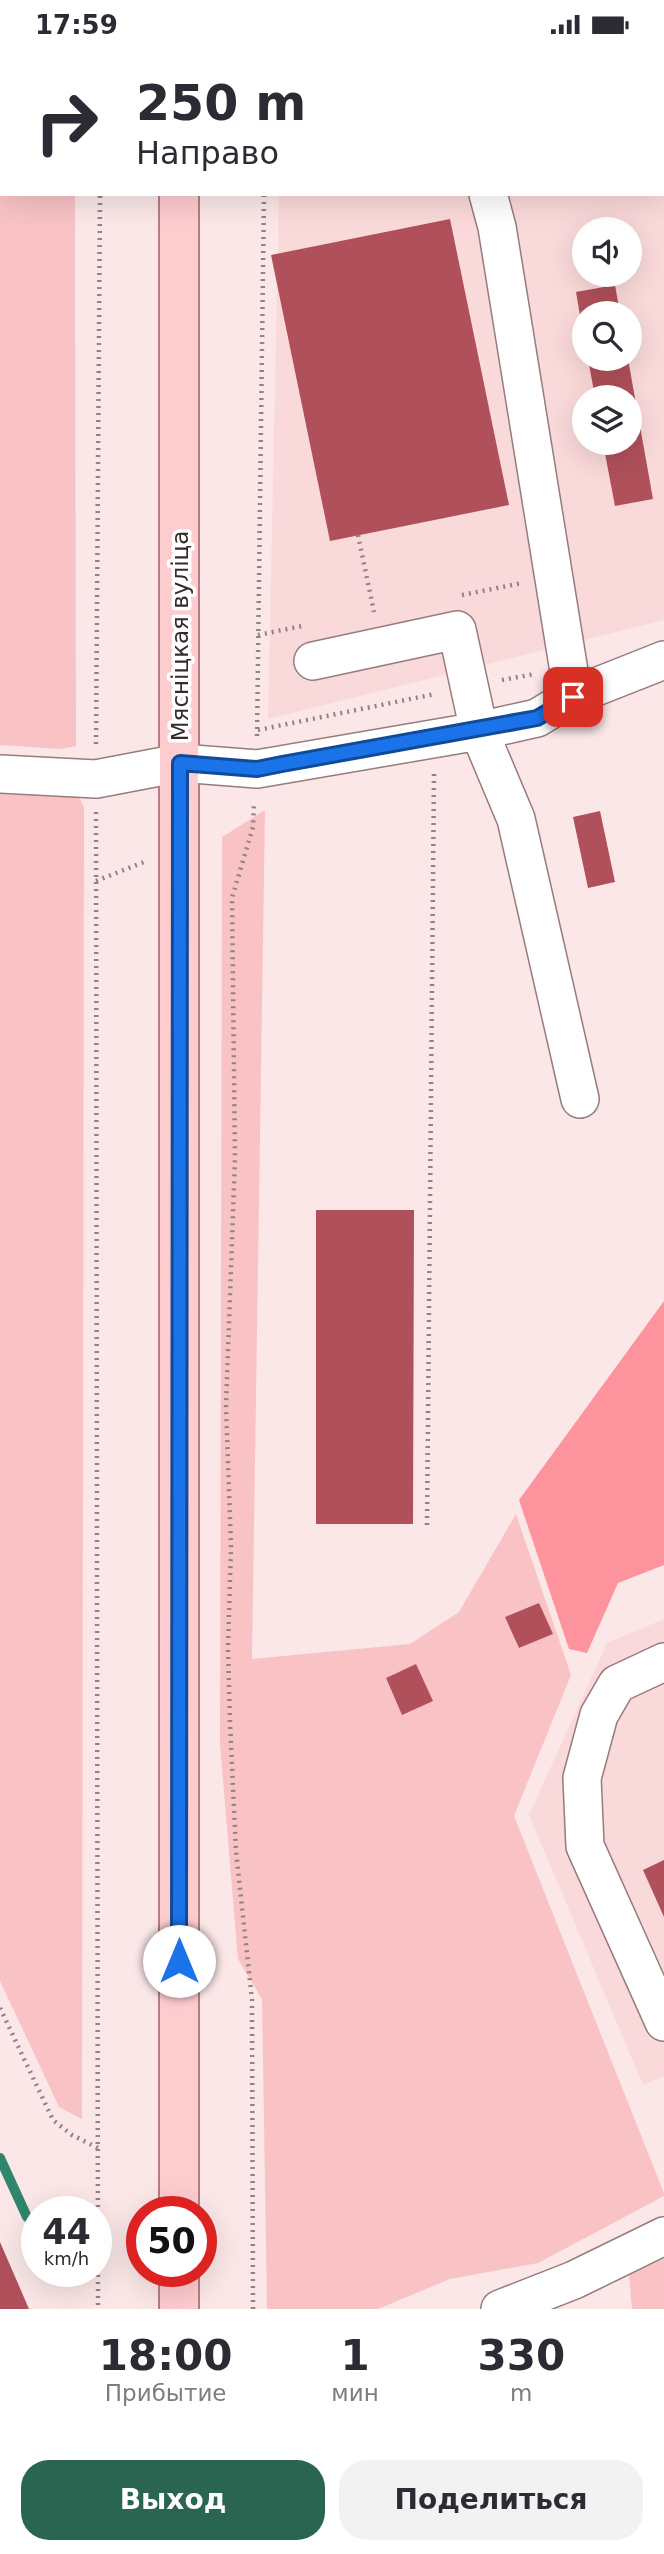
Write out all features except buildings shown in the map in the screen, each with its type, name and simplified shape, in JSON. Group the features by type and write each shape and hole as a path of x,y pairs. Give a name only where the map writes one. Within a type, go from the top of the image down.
{"main road":[{"name":"Мясніцкая вуліца","path":"179,196 179,2196"},
{"path":"179,2287 179,2309"}],"lane":[{"path":"489,196 498,227 571,682"},
{"path":"313,661 457,630 479,731 516,819 580,1099"},
{"path":"0,774 96,779 180,763 257,769 434,739 537,718 571,682 664,660"},
{"path":"664,1662 617,1684 599,1715 582,1779 585,1846 664,2022"},
{"path":"500,2309 581,2295 664,2236"}],"path":[{"path":"98,2309 96,779 100,196"},
{"path":"253,2309 251,2000 236,1851 230,1723 228,1648 232,1546 226,1406 235,1159 232,898 253,827 257,769 264,196"},
{"path":"358,535 374,613"},
{"path":"258,730 469,687 571,682"},
{"path":"427,1525 434,739"},
{"path":"96,881 144,862"},
{"path":"0,2008 52,2120 72,2135 98,2148"}],"shaded area":[{"path":"0,196 75,196 76,746 61,749 0,745"},
{"path":"279,196 664,196 664,620 268,719"},
{"path":"0,794 79,796 84,808 82,2119 59,2107 0,1981"},
{"path":"265,810 252,1659 410,1644 459,1612 516,1514 571,1675 514,1816 664,2193 664,2196 538,2263 450,2279 378,2309 267,2309 262,1999 238,1959 220,1744 222,837","holes":["539,1603 552,1634 519,1648 506,1617","416,1664 402,1715 386,1678"]},
{"path":"664,1301 664,1565 618,1583 587,1653 569,1649 519,1500"},
{"path":"664,1619 664,2076 643,2085 529,1815 607,1643"},
{"path":"664,2259 664,2309 632,2309 629,2275"}],"waterway":[{"path":"0,2158 21,2204"}],"route":[{"path":"179,1961 180,763 257,769 479,731 537,718 573,697"}]}
